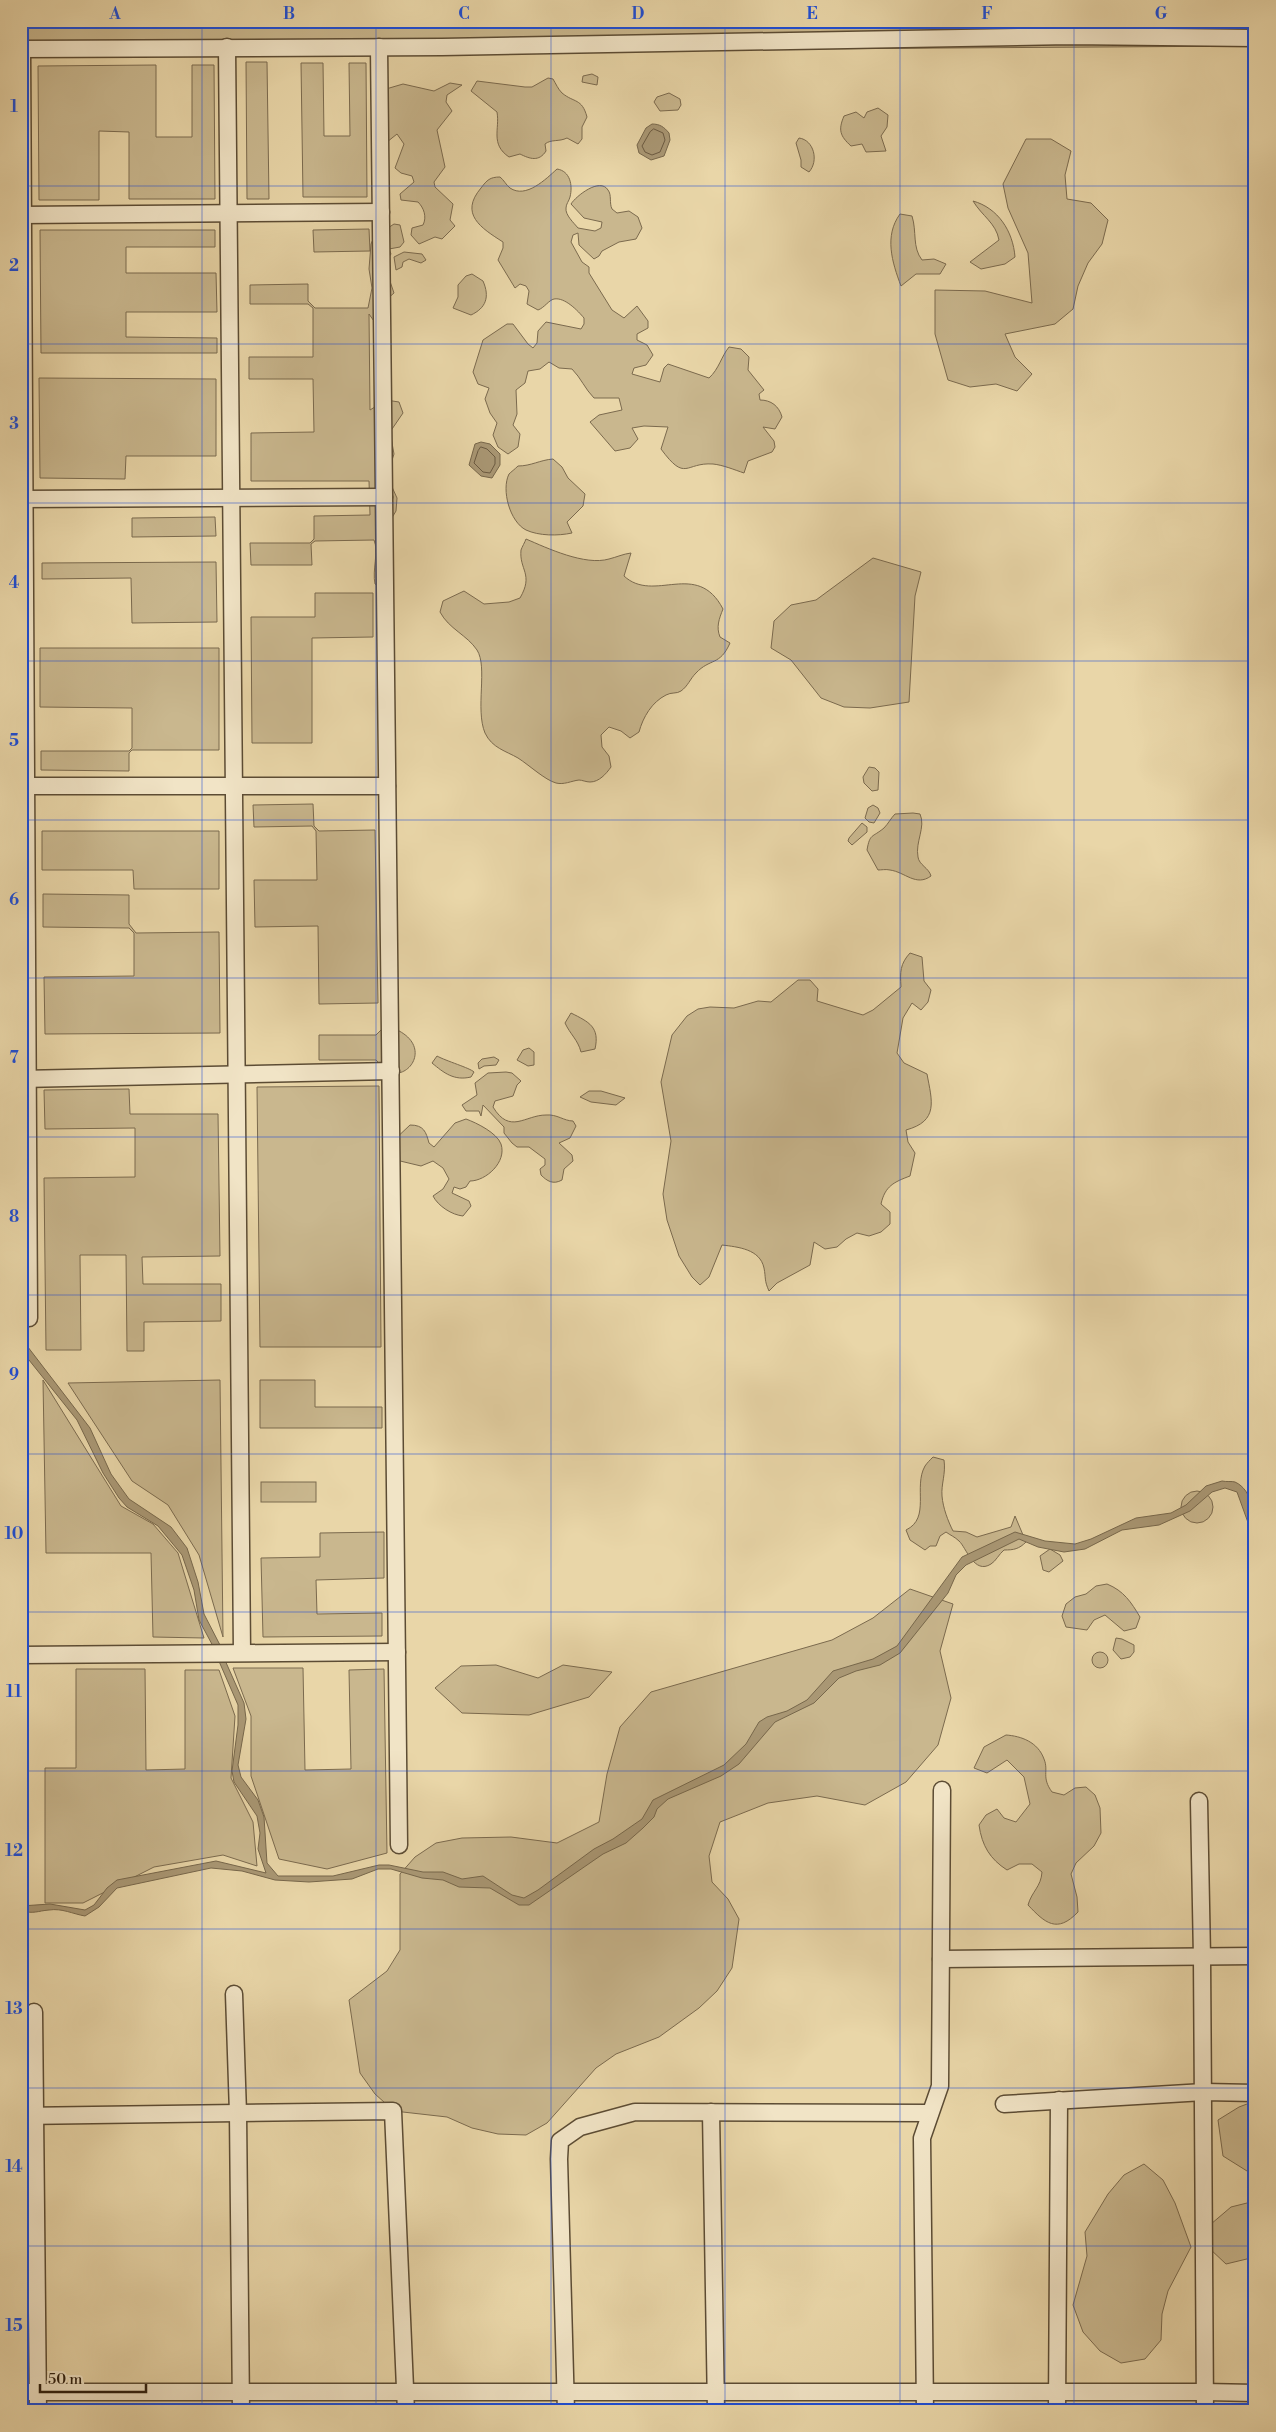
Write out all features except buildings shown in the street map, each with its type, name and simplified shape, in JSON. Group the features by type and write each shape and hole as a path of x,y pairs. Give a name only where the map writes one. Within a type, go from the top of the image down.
{"street":[{"path":"29,1318 25,1079 22,49 379,47 1069,36 1255,38"},
{"path":"379,47 400,1846"},
{"path":"227,48 242,1652"},
{"path":"22,215 381,212"},
{"path":"23,499 384,497"},
{"path":"24,786 387,786"},
{"path":"25,1079 391,1071"},
{"path":"21,1654 397,1652"},
{"path":"925,2411 922,2138 940,2086 942,1790"},
{"path":"1199,1801 1204,2092 1205,2411"},
{"path":"940,1959 1255,1956"},
{"path":"234,1994 238,2113 241,2411"},
{"path":"34,2012 29,2116 38,2411"},
{"path":"1004,2104 1204,2092 1255,2093"},
{"path":"1057,2411 1059,2100"},
{"path":"29,2116 393,2111 406,2411"},
{"path":"566,2411 560,2141 580,2127 635,2112 930,2113"},
{"path":"712,2112 716,2411"},
{"path":"21,2392 240,2390 406,2392 1205,2392 1255,2394"}],"shaded area":[{"path":"21,21 1255,21 1255,46 21,54"},
{"path":"246,62 267,62 269,199 247,199"},
{"path":"301,63 323,63 324,136 350,136 349,63 366,63 367,197 303,197"},
{"path":"156,65 156,137 192,137 192,65 214,65 215,199 129,199 129,132 99,131 99,200 39,200 38,66"},
{"path":"592,74 598,77 597,85 582,82 583,76"},
{"path":"548,78 553,79 562,93 583,107 587,117 582,127 582,139 578,144 567,138 547,142 545,144 546,151 537,158 520,154 509,157 503,152 498,142 497,112 471,91 477,81 532,87"},
{"path":"450,83 462,85 447,95 446,102 452,111 437,130 445,167 434,182 435,187 453,204 450,220 455,226 442,239 435,237 419,244 411,235 412,228 423,225 424,213 418,202 401,200 400,194 414,182 412,176 401,173 395,168 404,144 397,134 387,142 386,89 403,84 434,91"},
{"path":"669,93 680,99 681,105 678,110 660,111 654,102 657,97"},
{"path":"878,108 888,115 887,127 881,136 886,151 866,152 862,144 851,146 844,139 841,132 844,116 856,112 864,118 867,112"},
{"path":"799,138 808,143 813,152 814,162 809,172 801,167 796,143"},
{"path":"1026,139 1051,139 1071,151 1065,175 1067,199 1091,203 1108,220 1102,244 1088,263 1078,286 1073,309 1055,324 1005,334 1015,357 1032,374 1017,391 996,384 970,387 948,380 935,334 935,290 985,291 1032,303 1028,253 1008,208 1003,184"},
{"path":"557,169 565,173 570,179 571,192 566,205 566,211 578,228 595,231 601,228 602,222 584,218 571,204 588,189 594,187 600,186 608,190 612,209 617,213 629,211 638,217 642,228 636,239 619,242 602,251 594,259 579,245 578,233 573,235 571,242 582,262 589,267 589,273 612,310 624,318 637,306 648,321 648,328 637,334 637,340 647,345 653,355 646,365 634,368 632,374 660,382 664,368 668,364 709,378 729,347 741,349 749,357 748,370 764,390 759,394 760,400 774,404 782,417 775,429 763,427 774,441 775,447 772,452 748,461 744,473 713,464 686,468 676,465 661,449 668,427 644,426 632,428 638,439 630,448 615,451 590,422 599,415 622,410 619,398 594,398 572,369 559,368 549,362 540,369 528,371 525,383 516,390 517,414 513,425 520,434 518,447 508,454 498,447 493,435 497,423 490,413 485,399 489,388 478,384 473,372 483,340 507,324 513,324 533,348 537,343 538,331 546,322 581,329 584,324 584,318 571,305 558,299 552,300 538,310 527,304 529,291 526,286 520,284 515,288 498,260 503,248 503,242 481,226 472,213 472,205 481,188 491,178 500,177 510,188 516,191 523,191 535,186"},
{"path":"973,201 990,209 1003,222 1011,238 1015,257 1005,264 981,269 970,262 999,240 992,224"},
{"path":"900,214 912,216 917,250 922,260 934,259 946,264 940,274 916,274 901,286 891,249 892,231"},
{"path":"394,224 400,225 404,242 400,247 389,249 391,254 384,264 394,293 386,300 390,323 388,329 376,324 369,314 370,410 386,400 399,402 403,413 390,432 394,454 387,476 397,498 396,511 390,521 387,591 375,584 376,550 374,540 315,541 311,544 312,565 251,565 250,543 310,543 314,539 314,516 370,515 369,481 251,481 251,433 314,432 313,379 249,379 249,357 313,357 313,308 308,304 250,304 250,285 308,284 308,301 315,308 368,308 372,288 369,269 371,244 374,237"},
{"path":"369,229 370,251 314,252 313,230"},
{"path":"40,230 215,230 215,247 126,247 126,273 216,273 217,312 126,312 126,337 217,338 217,353 41,353"},
{"path":"404,252 422,254 426,260 421,263 409,259 403,262 402,267 396,270 394,257"},
{"path":"472,274 483,281 486,297 480,309 471,315 453,308 458,297 458,285 466,276"},
{"path":"39,378 216,379 216,456 126,456 125,479 40,478"},
{"path":"553,459 562,467 568,478 585,494 583,506 567,522 572,533 561,535 537,533 520,526 508,505 506,488 509,474 518,466"},
{"path":"215,517 216,536 132,537 132,518"},
{"path":"526,539 566,555 589,560 599,561 631,553 624,576 636,583 648,586 688,584 701,587 713,594 723,609 718,630 720,637 730,643 726,650 719,659 701,668 681,691 668,694 656,702 643,721 639,732 630,738 621,731 609,727 601,735 602,747 609,756 611,767 602,777 593,782 579,780 562,784 556,783 542,776 518,758 491,742 485,733 482,723 480,657 473,645 448,623 440,612 443,601 464,591 484,604 509,602 520,598 526,583 521,550"},
{"path":"873,558 921,572 915,596 909,702 870,708 844,707 821,698 791,660 771,648 774,621 791,605 816,600"},
{"path":"216,562 217,622 132,623 131,578 42,579 42,563"},
{"path":"315,593 373,593 373,637 312,638 312,743 252,743 251,617 315,617"},
{"path":"40,648 219,648 219,750 132,750 129,753 129,771 41,770 41,751 129,751 132,748 132,708 40,707"},
{"path":"869,767 875,768 879,772 878,790 872,791 864,783 863,777"},
{"path":"313,804 314,826 319,831 375,830 378,1003 319,1004 318,926 255,927 254,880 317,880 316,831 312,826 254,827 253,805"},
{"path":"873,805 878,808 880,813 874,823 869,822 865,818 868,808"},
{"path":"895,814 920,814 922,819 917,851 919,860 931,876 920,880 910,878 895,871 878,870 867,850 872,836 884,828"},
{"path":"862,823 867,827 867,832 852,845 848,841 849,838"},
{"path":"42,831 219,831 219,889 134,889 133,870 42,870"},
{"path":"43,894 129,895 129,924 136,933 219,932 220,1033 45,1034 44,977 134,976 134,933 129,928 43,927"},
{"path":"910,953 922,957 924,981 931,990 928,1002 921,1010 912,1003 903,1018 897,1053 904,1063 927,1074 931,1109 924,1121 906,1130 908,1142 915,1153 910,1176 899,1180 891,1186 883,1198 881,1204 890,1212 890,1224 881,1232 869,1236 857,1233 837,1247 825,1249 814,1242 810,1265 777,1283 769,1291 764,1268 758,1257 748,1250 722,1245 709,1277 700,1285 692,1277 679,1256 667,1220 663,1194 671,1141 661,1082 672,1035 687,1016 698,1009 710,1007 734,1008 758,1001 771,1002 798,980 810,980 818,989 817,1001 863,1015 873,1010 901,987 901,968"},
{"path":"571,1013 592,1026 596,1035 595,1049 581,1052 565,1023"},
{"path":"390,1027 404,1034 412,1042 415,1051 414,1060 410,1067 403,1071 395,1073 387,1071 376,1060 319,1060 319,1035 376,1035 383,1028"},
{"path":"529,1048 534,1052 534,1065 528,1066 517,1060 523,1050"},
{"path":"437,1056 474,1072 471,1077 454,1077 432,1063"},
{"path":"494,1057 499,1060 496,1065 484,1066 479,1069 478,1063 482,1059"},
{"path":"488,1073 512,1073 521,1081 517,1085 513,1096 495,1101 493,1107 499,1115 512,1122 538,1116 557,1116 573,1121 576,1126 570,1138 559,1143 572,1155 573,1161 564,1169 562,1180 553,1182 543,1177 540,1169 545,1165 545,1159 529,1147 517,1147 512,1143 504,1133 504,1127 483,1105 481,1116 479,1111 466,1111 462,1105 477,1095 475,1083"},
{"path":"379,1086 381,1347 260,1347 257,1087"},
{"path":"129,1089 130,1114 218,1114 220,1256 142,1257 143,1284 221,1284 221,1321 144,1322 144,1351 127,1351 126,1255 80,1255 81,1350 46,1350 44,1178 135,1177 135,1128 45,1129 44,1090"},
{"path":"589,1091 601,1091 625,1098 616,1105 591,1102 580,1097"},
{"path":"466,1119 491,1132 499,1140 502,1151 498,1164 488,1174 482,1178 470,1181 466,1187 460,1189 454,1187 452,1193 469,1201 471,1206 463,1216 454,1214 446,1209 433,1196 443,1189 449,1179 443,1168 433,1161 421,1166 396,1160 392,1142 410,1125 415,1125 424,1130 429,1143 434,1147 455,1123"},
{"path":"43,1380 121,1506 153,1524 178,1553 204,1638 153,1637 151,1553 46,1553"},
{"path":"220,1380 223,1637 199,1555 168,1505 132,1481 68,1383"},
{"path":"260,1380 315,1380 315,1407 382,1407 382,1428 260,1428"},
{"path":"933,1457 944,1460 943,1501 953,1531 966,1532 977,1537 1011,1527 1015,1516 1026,1542 1016,1549 1004,1550 993,1563 980,1566 971,1559 956,1538 946,1532 940,1536 936,1546 930,1546 925,1550 910,1540 906,1530 914,1525 918,1518 922,1474 925,1466"},
{"path":"261,1482 316,1482 316,1502 261,1502"},
{"path":"1197,1491 1203,1492 1208,1496 1212,1501 1212,1513 1208,1518 1203,1522 1197,1523 1191,1522 1186,1518 1182,1513 1181,1507 1182,1501 1186,1496 1191,1492"},
{"path":"384,1532 384,1578 316,1580 317,1614 382,1613 382,1636 263,1637 261,1558 320,1557 320,1533"},
{"path":"1050,1549 1060,1555 1063,1561 1049,1572 1043,1570 1040,1556"},
{"path":"1107,1584 1123,1594 1133,1606 1140,1617 1136,1628 1124,1631 1105,1615 1094,1620 1087,1630 1066,1627 1062,1616 1066,1604 1075,1597 1086,1594 1096,1586"},
{"path":"910,1589 953,1604 940,1651 951,1698 938,1745 906,1782 865,1805 817,1796 768,1803 720,1822 709,1856 712,1882 728,1899 739,1919 732,1968 717,1991 699,2008 659,2037 616,2054 596,2068 547,2123 526,2135 498,2134 472,2128 447,2117 394,2111 375,2094 360,2073 349,2000 387,1971 400,1950 400,1874 415,1857 436,1843 462,1838 511,1837 557,1843 599,1822 607,1774 620,1727 651,1692 832,1640 873,1618"},
{"path":"1116,1638 1134,1645 1134,1652 1130,1657 1121,1659 1113,1650"},
{"path":"1100,1652 1108,1660 1100,1668 1092,1660"},
{"path":"496,1665 538,1678 563,1665 612,1672 589,1697 529,1715 462,1713 435,1688 461,1666"},
{"path":"233,1668 303,1668 305,1770 351,1769 349,1670 384,1669 387,1853 327,1869 279,1859 251,1776 251,1716"},
{"path":"76,1669 145,1669 146,1770 185,1769 185,1670 219,1670 235,1716 231,1778 253,1822 257,1866 223,1855 154,1867 83,1903 45,1903 45,1768 76,1768"},
{"path":"1006,1735 1028,1741 1038,1748 1044,1759 1046,1778 1052,1792 1064,1795 1075,1788 1086,1787 1095,1795 1100,1808 1101,1833 1094,1846 1076,1863 1071,1874 1077,1897 1078,1912 1064,1923 1052,1924 1046,1921 1028,1905 1040,1882 1042,1872 1032,1864 1019,1864 1007,1870 991,1856 982,1839 979,1825 986,1815 997,1809 1004,1818 1016,1822 1030,1804 1024,1777 1007,1760 987,1773 974,1768 984,1747"},
{"path":"1255,2101 1255,2176 1223,2156 1218,2120 1239,2107"},
{"path":"1144,2164 1163,2180 1175,2203 1191,2247 1168,2291 1162,2314 1161,2340 1145,2359 1121,2363 1100,2351 1083,2332 1073,2305 1087,2256 1085,2232 1108,2194 1124,2175"},
{"path":"1255,2201 1255,2257 1226,2264 1209,2248 1211,2224 1231,2207"}],"water":[{"path":"652,124 660,125 665,129 669,133 670,140 664,156 651,160 639,153 637,145 646,128"},
{"path":"481,442 490,444 500,454 500,465 492,478 481,476 469,465 475,444"},
{"path":"21,1338 90,1428 111,1474 129,1499 171,1527 187,1548 198,1582 204,1614 221,1647 214,1648 199,1620 194,1590 182,1555 158,1526 127,1507 119,1498 103,1473 77,1420 21,1350"},
{"path":"1222,1481 1235,1482 1246,1491 1252,1504 1255,1533 1250,1528 1237,1492 1225,1488 1212,1492 1190,1511 1159,1525 1122,1530 1085,1549 1064,1552 1038,1547 1019,1539 966,1565 956,1575 948,1593 900,1653 880,1665 856,1671 839,1678 814,1703 775,1722 739,1764 721,1776 668,1799 657,1809 654,1817 626,1843 603,1854 529,1905 519,1905 490,1888 459,1887 443,1880 422,1878 391,1869 378,1869 352,1879 309,1882 275,1880 242,1871 211,1868 117,1888 99,1907 85,1916 58,1910 21,1911 21,1906 50,1904 85,1910 94,1905 107,1888 117,1880 216,1861 266,1873 258,1849 260,1833 257,1816 234,1782 232,1771 238,1725 238,1705 218,1659 224,1658 244,1703 246,1719 238,1765 241,1777 258,1800 264,1817 267,1863 278,1876 333,1876 379,1865 389,1865 423,1872 443,1872 462,1879 483,1876 512,1895 524,1898 594,1849 613,1839 642,1819 653,1800 724,1765 746,1744 759,1722 767,1717 787,1711 807,1700 833,1671 873,1659 897,1646 962,1557 1015,1532 1045,1541 1075,1544 1091,1539 1136,1518 1171,1513 1186,1505 1206,1486"}]}
